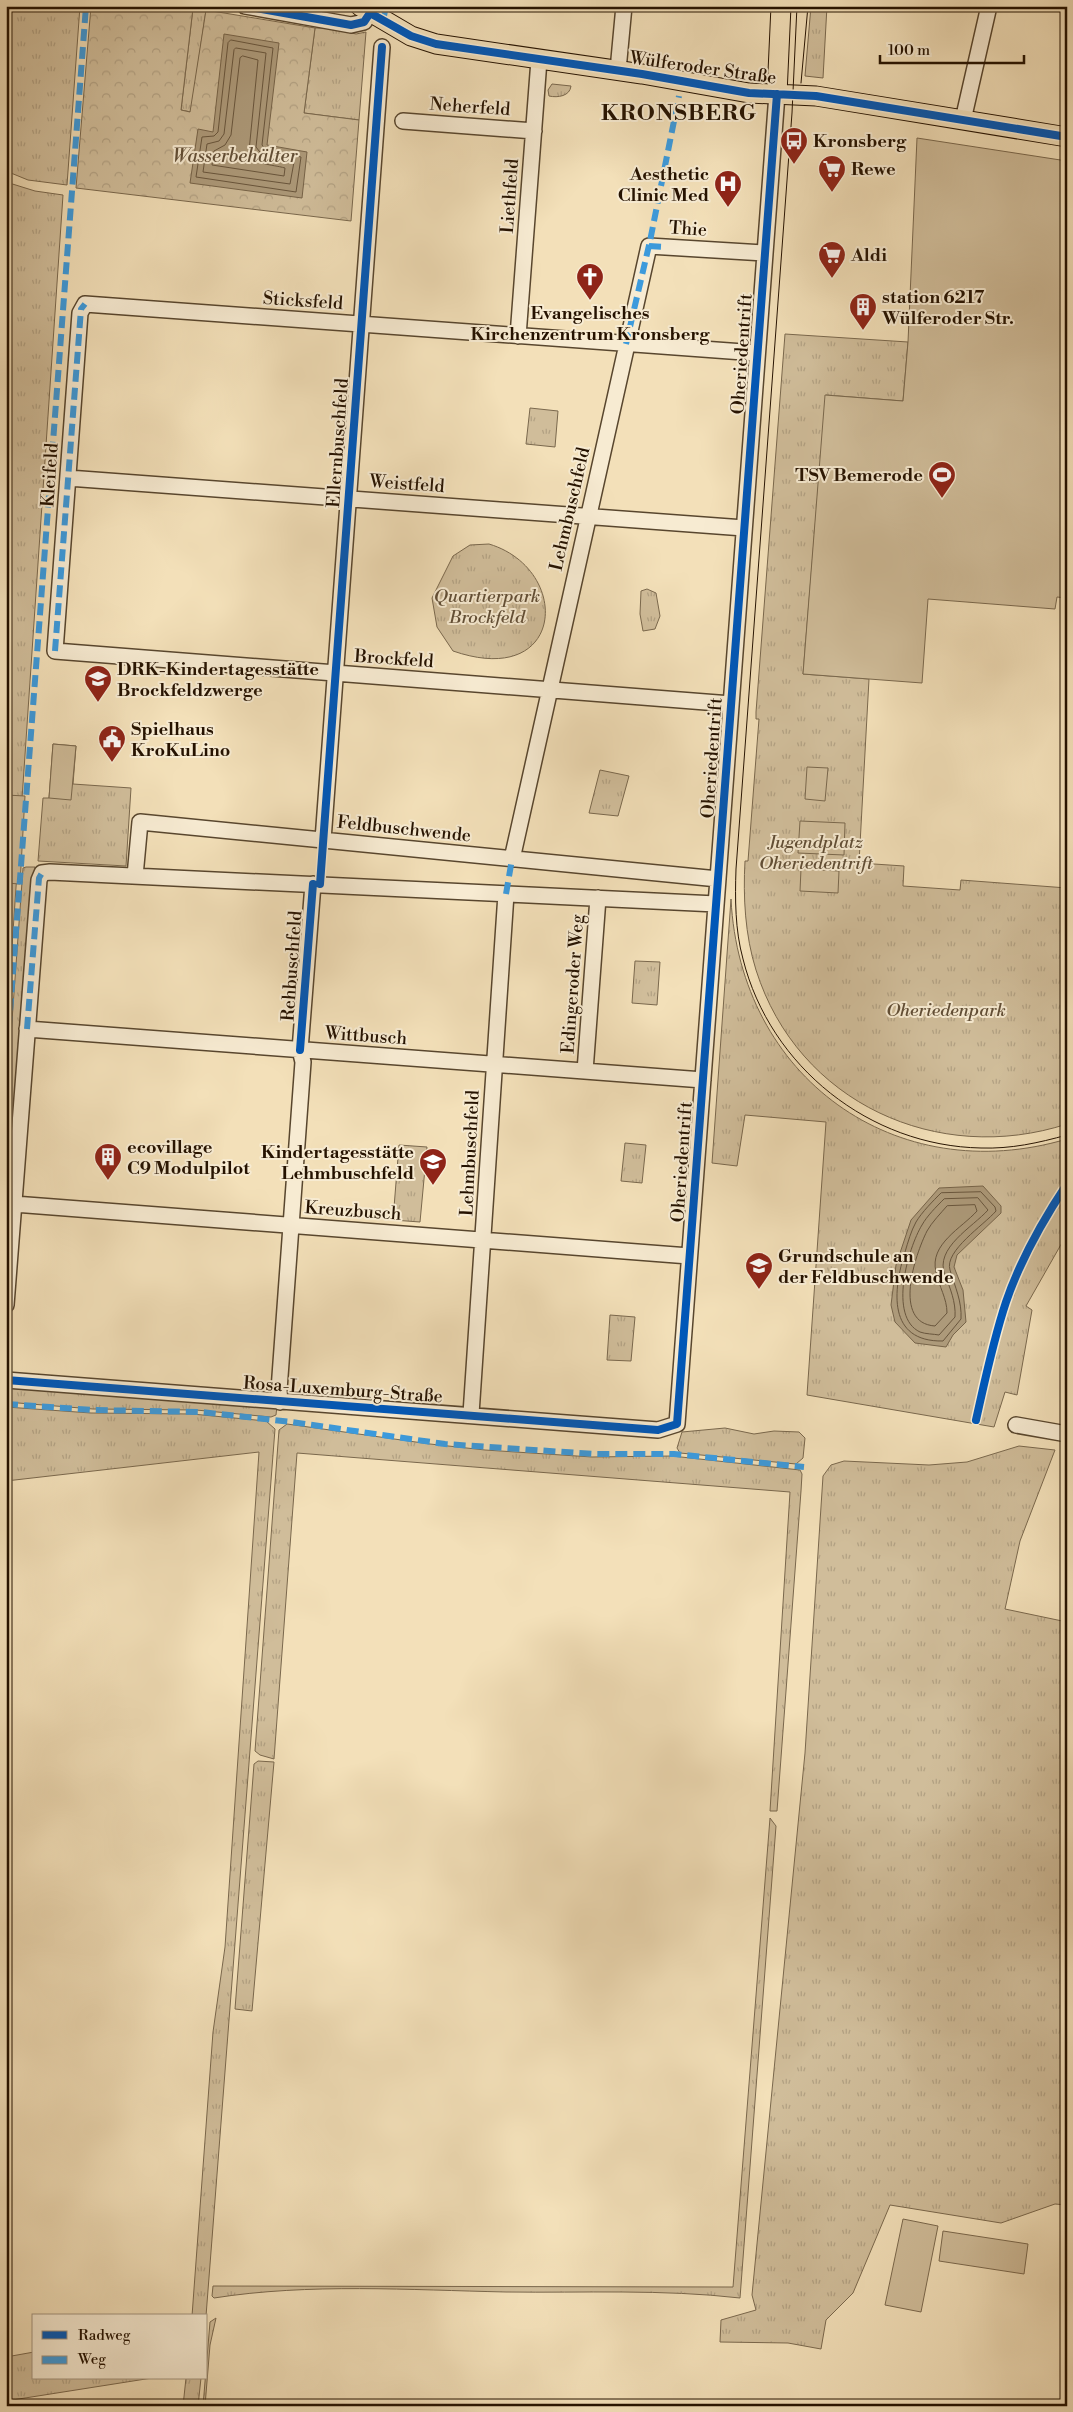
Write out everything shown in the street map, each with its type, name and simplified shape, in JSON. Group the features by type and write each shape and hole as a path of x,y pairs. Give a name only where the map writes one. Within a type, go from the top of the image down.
{"main road":[{"path":"777,94 781,6"},
{"name":"Wülferoder Straße","path":"365,10 411,36 436,44 618,70 750,93 816,96 1067,137"}],"street":[{"path":"245,6 351,25 364,22 365,10"},
{"path":"618,70 624,6"},
{"path":"963,120 989,6"},
{"name":"Ellernbuschfeld","path":"323,840 382,47"},
{"name":"Liethfeld","path":"518,336 539,60"},
{"name":"Oheriedentrift","path":"677,1424 777,94"},
{"name":"Neherfeld","path":"403,121 534,131"},
{"name":"Thie","path":"626,344 649,246 765,253"},
{"name":"Sticksfeld","path":"84,304 757,353"},
{"name":"Kleifeld","path":"55,651 81,309 84,304"},
{"name":"Lehmbuschfeld","path":"512,859 626,344"},
{"name":"Weistfeld","path":"68,478 744,528"},
{"name":"Brockfeld","path":"55,651 731,704"},
{"name":"Feldbuschwende","path":"135,876 140,822 718,880"},
{"path":"6,1305 39,880 42,873 716,904"},
{"name":"Rehbuschfeld","path":"280,1402 279,1390 304,1062 300,1050 313,884"},
{"name":"Lehmbuschfeld","path":"471,1414 506,894"},
{"name":"Edingeroder Weg","path":"585,1071 598,898"},
{"name":"Wittbusch","path":"27,1029 703,1080"},
{"name":"Kreuzbusch","path":"14,1204 690,1256"},
{"name":"Rosa-Luxemburg-Straße","path":"6,1380 280,1402 471,1414 658,1430 677,1424"},
{"path":"1016,1425 1067,1434"}],"green space":[{"path":"6,6 80,6 67,185 28,180 6,171"},
{"path":"91,6 193,8 181,110 190,112 206,10 315,28 304,113 359,120 351,221 76,188"},
{"path":"811,6 827,6 823,78 805,76"},
{"path":"193,8 206,10 191,112 181,110"},
{"path":"315,28 340,28 356,34 366,32 359,120 304,113"},
{"path":"552,84 571,86 566,94 552,97 549,96 548,90"},
{"name":"TSV Bemerode","path":"917,138 1067,161 1067,598 1057,597 1055,609 928,599 922,683 803,674 825,395 903,401 908,342"},
{"path":"6,182 35,191 63,195 6,1035"},
{"name":"Oheriedenpark","path":"785,334 908,342 903,401 826,395 803,674 869,679 859,863 904,866 903,886 960,890 961,880 1067,888 1067,1124 1018,1135 970,1136 923,1129 879,1113 839,1088 804,1056 776,1017 756,970 749,943 746,916 745,861 748,861 759,719 756,719 756,712"},
{"path":"530,408 558,411 555,447 526,444"},
{"name":"Quartierpark Brockfeld","path":"489,544 516,557 534,577 544,599 545,622 536,641 518,654 490,659 453,651 437,627 432,598 453,556 470,545"},
{"path":"647,589 656,593 660,616 655,629 643,631 640,614 641,591"},
{"path":"53,744 76,746 73,784 131,788 126,866 38,861 43,798 49,798"},
{"path":"53,744 76,746 71,800 49,798"},
{"path":"807,767 828,768 825,801 805,799"},
{"path":"600,770 629,776 618,816 589,813"},
{"path":"6,795 25,796 20,884 6,883"},
{"name":"Jugendplatz Oheriedentrift","path":"800,821 845,823 844,855 798,853"},
{"path":"35,867 6,1243 6,1104 23,868"},
{"path":"801,869 839,871 838,893 800,891"},
{"path":"731,899 741,963 763,1019 796,1067 838,1105 887,1132 943,1148 1004,1151 1067,1139 1067,1234 1026,1306 1032,1310 1017,1395 1005,1392 994,1427 807,1395 826,1122 745,1115 737,1166 712,1163"},
{"path":"635,961 660,962 657,1005 632,1003"},
{"path":"625,1143 646,1145 642,1183 621,1181"},
{"path":"399,1145 427,1147 420,1222 393,1220"},
{"path":"610,1315 635,1317 631,1361 607,1360"},
{"path":"6,1384 277,1405 276,1415 271,1417 196,1410 93,1409 6,1402"},
{"path":"6,1407 91,1413 192,1414 266,1421 275,1429 206,2314 192,2314 213,2032 225,1947 259,1452 6,1481"},
{"path":"287,1424 485,1450 592,1457 672,1456 800,1470 802,1474 801,1491 777,1811 770,1811 790,1492 297,1453 274,1759 260,1755 255,1751 279,1430"},
{"path":"725,1428 754,1434 774,1431 799,1432 805,1438 803,1458 796,1464 680,1453 677,1448 682,1432"},
{"path":"1019,1446 1055,1450 1020,1541 1005,1609 1067,1622 1067,2205 1055,2204 1001,2223 890,2205 853,2293 826,2320 821,2349 788,2343 720,2342 721,2320 756,2310 752,2295 805,1753 823,1476 831,1465 844,1461 929,1465 967,1462"},
{"path":"258,1761 274,1762 252,2011 235,2009 254,1764"},
{"path":"770,1818 776,1826 740,2298 652,2292 506,2292 396,2289 286,2290 214,2298 212,2296 213,2286 733,2287"},
{"path":"903,2219 938,2226 921,2312 885,2305"},
{"path":"943,2231 1028,2244 1024,2274 939,2261"},
{"path":"216,2318 210,2345 208,2369 208,2346 210,2322"},
{"path":"32,2352 32,2380 139,2380 6,2401 6,2357"},
{"path":"186,2380 201,2380 198,2406 183,2406"},
{"path":"205,2380 207,2380 205,2406 203,2406"}],"water":[{"name":"Wasserbehälter","path":"224,34 279,43 267,145 307,152 302,198 190,183 198,129 213,132"},
{"path":"983,1186 1001,1206 1001,1213 957,1255 954,1267 963,1290 966,1322 953,1335 946,1347 915,1343 895,1322 891,1305 896,1265 911,1220 939,1188"}],"tram line":[{"path":"797,6 792,113 736,869 736,914 740,948 756,998 776,1034 801,1066 830,1093 864,1116 901,1133 940,1144 981,1148 1003,1148 1024,1145 1067,1135"},
{"path":"801,83 808,6"}],"marked path":[{"path":"6,1064 86,6"},
{"path":"383,21 386,6"},
{"path":"626,344 650,241 679,96"},
{"path":"649,246 666,247"},
{"path":"55,651 81,309 85,304"},
{"path":"506,894 512,859"},
{"path":"27,1029 39,878 42,873"},
{"path":"6,1404 93,1410 201,1412 292,1422 445,1444 594,1454 674,1454 804,1467"}],"cycle path":[{"path":"245,6 351,25 364,22 370,13 411,36 436,44 642,74 749,93 816,96 1067,137"},
{"path":"320,884 382,47"},
{"path":"6,1380 658,1430 677,1424 777,94"},
{"path":"300,1050 313,884"},
{"path":"976,1420 1001,1317 1018,1271 1049,1212 1067,1184"}],"place":[{"name":"Kronsberg","path":"794,165"},
{"name":"Rewe","path":"832,193"},
{"name":"Aesthetic Clinic Med","path":"728,208"},
{"name":"Aldi","path":"832,279"},
{"name":"Evangelisches Kirchenzentrum Kronsberg","path":"590,301"},
{"name":"station 6217 Wülferoder Str.","path":"863,331"},
{"name":"TSV Bemerode","path":"942,499"},
{"name":"DRK-Kindertagesstätte Brockfeldzwerge","path":"98,703"},
{"name":"Spielhaus KroKuLino","path":"112,763"},
{"name":"ecovillage C9 Modulpilot","path":"108,1181"},
{"name":"Kindertagesstätte Lehmbuschfeld","path":"433,1186"},
{"name":"Grundschule an der Feldbuschwende","path":"759,1290"}],"district":[{"name":"KRONSBERG","path":"679,113"}]}
